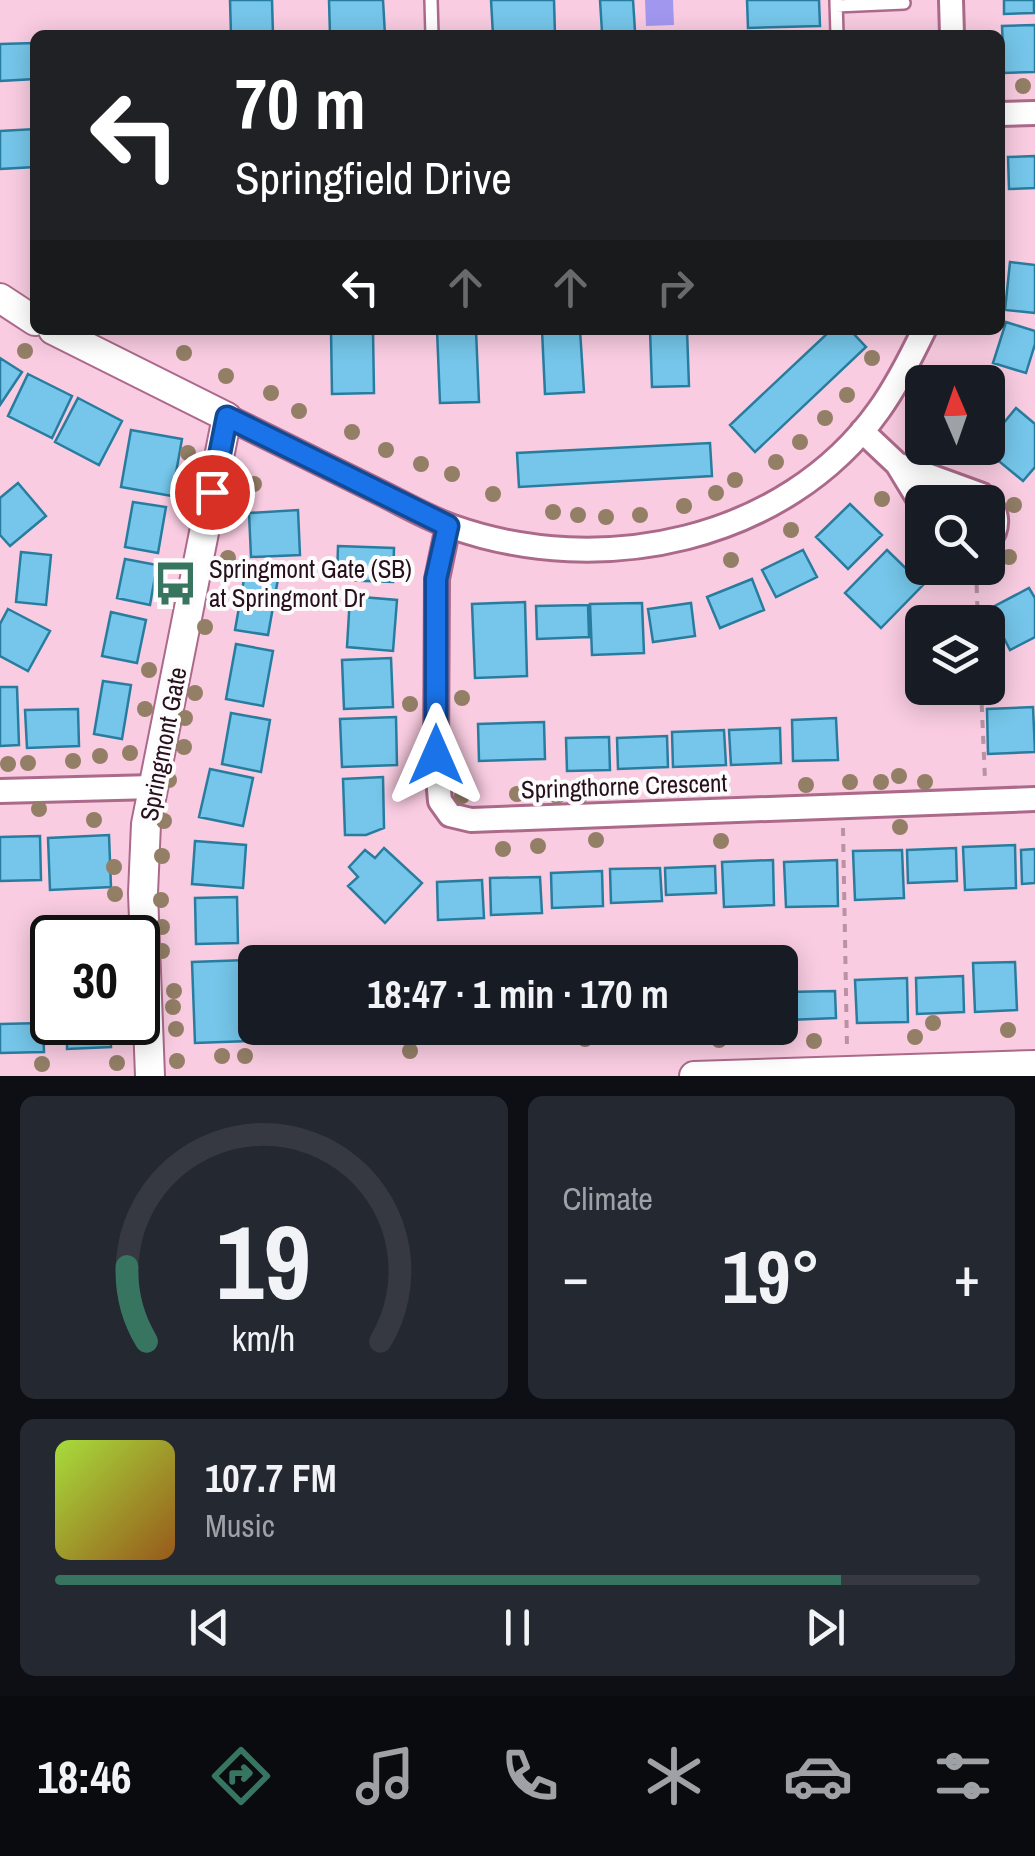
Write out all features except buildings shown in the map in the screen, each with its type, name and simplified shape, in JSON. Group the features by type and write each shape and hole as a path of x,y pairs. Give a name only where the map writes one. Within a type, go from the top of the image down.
{"street":[{"path":"951,0 952,30"},
{"path":"1005,114 1035,113"},
{"path":"0,298 30,318"},
{"path":"63,335 448,526 510,544 581,552 649,546 690,537 761,509 801,484 832,461 878,412 922,335"},
{"name":"Springmont Gate","path":"150,1076 143,877 146,824 227,417"},
{"path":"862,431 897,464 910,485"},
{"path":"897,464 953,485"},
{"name":"Springthorne Crescent","path":"448,526 436,579 436,755 440,801 450,816 471,820 1035,799"},
{"path":"0,791 154,787"},
{"path":"694,1076 1035,1064"}],"lane":[{"path":"431,0 432,30"},
{"path":"838,30 836,3 904,3"}],"path":[{"path":"982,705 986,801"},
{"path":"842,820 847,1048"}],"shaded area":[{"path":"645,0 673,0 674,25 646,26"}],"place":[{"name":"Springmont Gate (SB) at Springmont Dr","path":"176,583"}],"route":[{"path":"212,492 227,417 448,526 436,579 436,755"}]}
